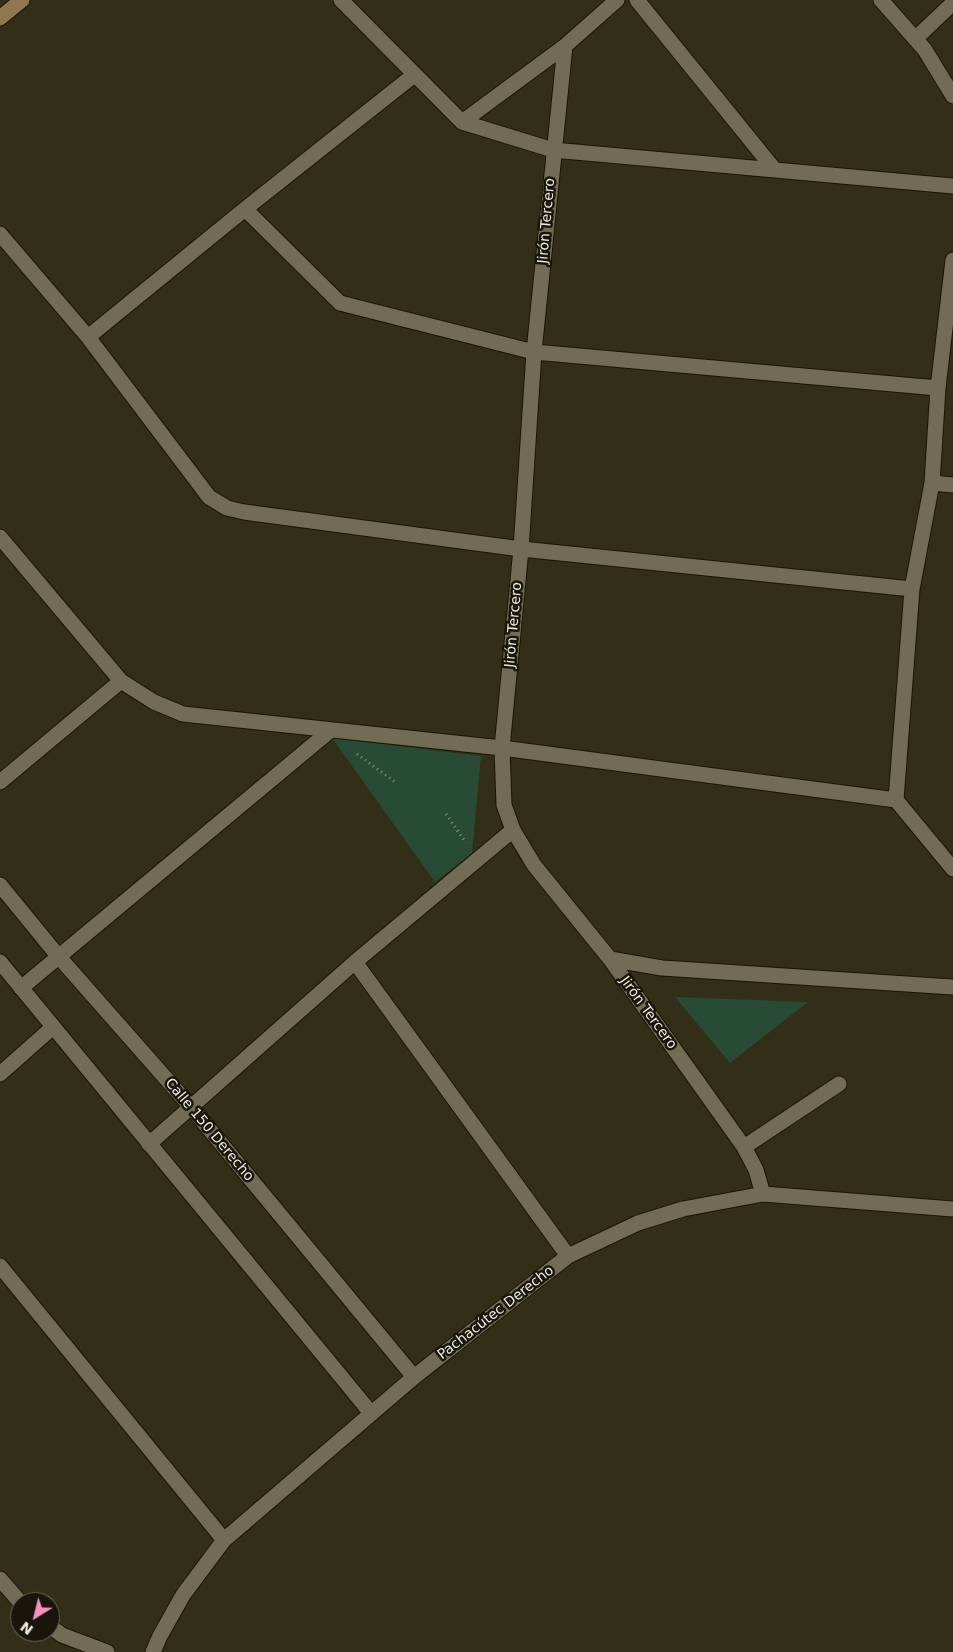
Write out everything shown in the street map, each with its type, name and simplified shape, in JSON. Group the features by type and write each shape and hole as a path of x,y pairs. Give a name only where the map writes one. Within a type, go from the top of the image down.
{"main road":[{"path":"0,18 22,0"}],"street":[{"path":"341,0 462,122 553,150 953,186"},
{"path":"462,122 565,46 616,0"},
{"path":"637,0 774,170"},
{"path":"881,0 925,50 953,96"},
{"path":"915,39 953,3"},
{"name":"Jirón Tercero","path":"565,46 534,352 521,550 502,748 504,805 513,830 534,865 610,959 744,1147 756,1170 763,1194"},
{"path":"88,338 245,209 414,75"},
{"path":"245,209 340,304 534,352 938,388"},
{"path":"0,234 88,338 209,497 227,508 244,512 521,550 912,589"},
{"path":"896,800 912,589 932,483 938,388 951,292 953,260"},
{"path":"932,483 953,485"},
{"path":"0,536 121,681 154,702 183,714 502,748 896,800 953,869"},
{"path":"0,782 121,681"},
{"path":"22,988 331,730"},
{"path":"150,1144 355,962 513,830"},
{"name":"Calle 150 Derecho","path":"0,885 59,957 191,1107 414,1377"},
{"path":"610,959 662,968 953,987"},
{"path":"0,962 371,1413"},
{"path":"355,962 568,1256"},
{"path":"0,1074 53,1027"},
{"path":"744,1147 839,1084"},
{"name":"Pachacútec Derecho","path":"153,1652 183,1595 224,1540 414,1377 568,1256 638,1223 683,1209 763,1194 953,1209"},
{"path":"0,1266 224,1540"},
{"path":"0,1579 11,1592"},
{"path":"60,1634 107,1652"}],"path":[{"path":"356,753 395,782"},
{"path":"446,814 466,842"}],"green space":[{"path":"332,738 481,756 472,853 435,882"},
{"path":"675,997 808,1002 730,1063"}]}
